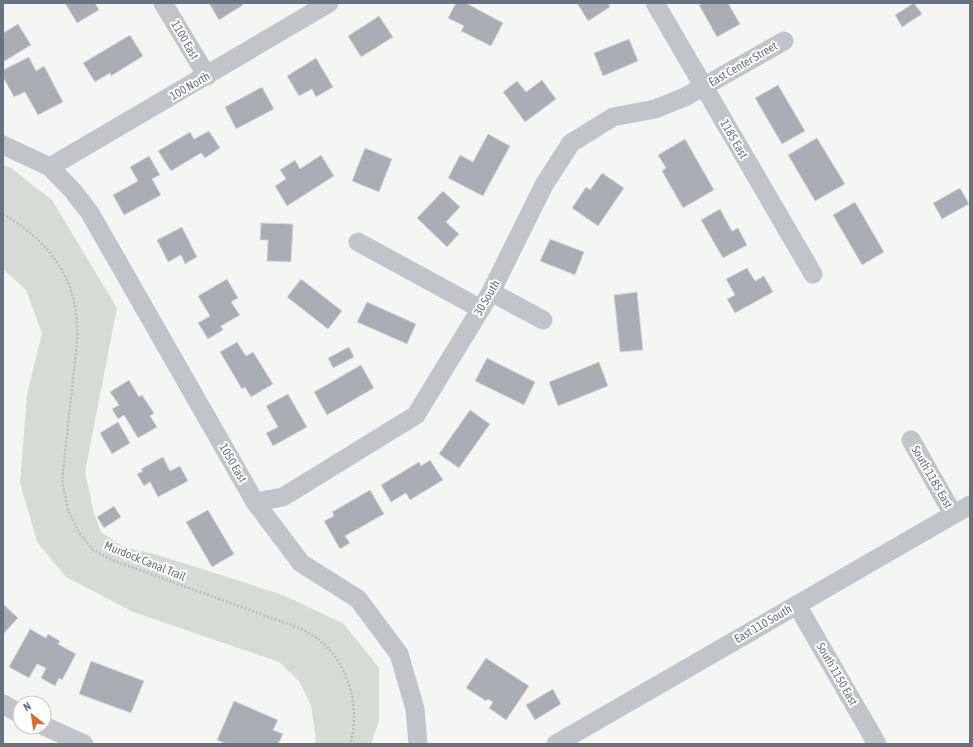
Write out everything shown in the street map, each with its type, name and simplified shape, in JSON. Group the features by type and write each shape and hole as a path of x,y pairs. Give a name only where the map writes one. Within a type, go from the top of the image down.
{"street":[{"name":"1100 East","path":"164,3 207,76"},
{"name":"100 North","path":"50,167 329,3"},
{"name":"1185 East","path":"655,3 813,274"},
{"name":"East Center Street","path":"703,87 784,41"},
{"name":"30 South","path":"255,502 283,497 416,415 491,292 544,185 571,143 613,117 655,109 685,97 703,87"},
{"path":"3,145 50,167"},
{"name":"1050 East","path":"50,167 73,191 90,212 255,502 301,563 358,599 399,654 415,709 418,744"},
{"path":"358,242 481,309"},
{"path":"491,292 543,320"},
{"name":"South 1185 East","path":"911,440 953,514"},
{"name":"East 110 South","path":"556,744 970,504"},
{"name":"South 1150 East","path":"797,605 877,744"},
{"path":"3,704 12,709"},
{"path":"52,730 84,744"}],"path":[{"name":"Murdock Canal Trail","path":"3,214 23,227 52,254 66,277 76,308 78,320 77,342 62,481 68,510 79,534 93,550 112,560 302,629 319,640 337,661 348,681 354,704 354,724 350,744"}],"shaded area":[{"path":"3,165 11,168 52,200 117,308 85,472 94,513 101,532 123,547 158,555 283,595 344,624 379,668 379,721 371,744 314,744 316,740 311,705 299,681 279,662 133,612 66,577 37,542 20,483 27,394 42,333 26,290 3,269"}],"building":[{"path":"65,3 95,3 99,10 77,23"},
{"path":"209,3 241,3 243,5 219,20"},
{"path":"456,3 466,3 503,23 491,46 461,31 464,26 448,18"},
{"path":"577,3 608,3 610,7 588,21"},
{"path":"703,3 728,3 740,24 717,37 699,5"},
{"path":"914,3 922,14 902,27 895,15"},
{"path":"379,16 393,37 361,57 348,36"},
{"path":"18,24 31,45 3,62 3,33"},
{"path":"130,35 143,56 111,76 110,73 95,82 83,63"},
{"path":"629,39 638,61 603,76 594,53"},
{"path":"29,57 36,71 44,66 63,102 38,115 25,92 14,97 3,77 3,70"},
{"path":"316,58 333,87 316,97 312,89 299,96 287,76"},
{"path":"542,80 556,99 525,122 503,92 517,81 526,92"},
{"path":"778,85 805,131 782,144 755,98"},
{"path":"262,87 274,109 236,129 225,107"},
{"path":"209,131 220,148 205,158 201,153 171,171 158,151 190,132 194,139"},
{"path":"488,134 510,146 483,196 448,178 460,155 473,162"},
{"path":"817,138 845,184 815,201 788,155"},
{"path":"685,139 714,190 683,208 662,171 666,168 658,155"},
{"path":"365,148 392,159 379,192 352,181"},
{"path":"321,155 334,176 287,206 275,186 286,179 280,170 295,160 300,169"},
{"path":"149,156 160,175 152,179 161,195 124,215 113,195 138,181 130,167"},
{"path":"602,173 624,188 598,226 572,208 586,187 590,190"},
{"path":"960,188 969,204 942,219 933,203"},
{"path":"443,191 460,207 446,222 459,234 447,247 417,218"},
{"path":"855,202 884,252 862,265 833,215"},
{"path":"720,209 732,231 738,228 747,245 723,258 701,220"},
{"path":"261,223 293,224 291,262 267,261 268,240 260,240"},
{"path":"182,227 197,257 185,264 181,255 168,262 157,240"},
{"path":"550,239 584,252 575,275 540,261"},
{"path":"747,268 755,281 764,276 773,292 735,313 727,299 735,295 726,279"},
{"path":"227,279 238,298 231,302 240,315 221,326 223,330 208,339 198,323 210,316 198,296"},
{"path":"301,279 342,311 328,329 287,297"},
{"path":"637,292 643,350 620,352 614,295"},
{"path":"367,302 416,324 407,344 357,322"},
{"path":"237,342 246,356 253,352 273,384 251,397 245,387 242,389 220,352"},
{"path":"349,347 354,357 333,368 328,358"},
{"path":"487,358 535,382 524,405 475,381"},
{"path":"599,362 608,386 558,406 549,382"},
{"path":"361,365 374,388 327,415 314,392"},
{"path":"129,380 139,397 142,395 154,413 150,416 157,427 138,438 124,415 118,419 112,409 119,405 110,392"},
{"path":"288,394 307,427 273,446 266,433 278,427 266,406"},
{"path":"470,410 490,424 459,468 439,454"},
{"path":"118,422 130,443 112,454 100,433"},
{"path":"163,457 170,471 180,466 188,481 158,497 150,482 144,486 137,474 143,471 141,469"},
{"path":"430,460 443,480 410,500 406,493 391,502 381,485 419,462 421,466"},
{"path":"370,490 384,514 345,536 350,543 340,549 324,521 334,516 332,512"},
{"path":"114,506 121,517 104,528 97,517"},
{"path":"208,510 234,554 212,567 186,522"},
{"path":"3,604 18,618 3,634"},
{"path":"30,629 46,638 48,634 60,641 58,644 76,654 62,680 59,678 55,686 41,678 46,668 37,664 29,678 9,667"},
{"path":"486,658 529,686 506,720 489,708 493,702 488,699 486,701 466,688"},
{"path":"91,661 144,681 131,713 79,694"},
{"path":"553,689 561,704 535,720 526,705"},
{"path":"234,701 278,720 273,730 283,734 278,744 226,744 217,740"}]}
